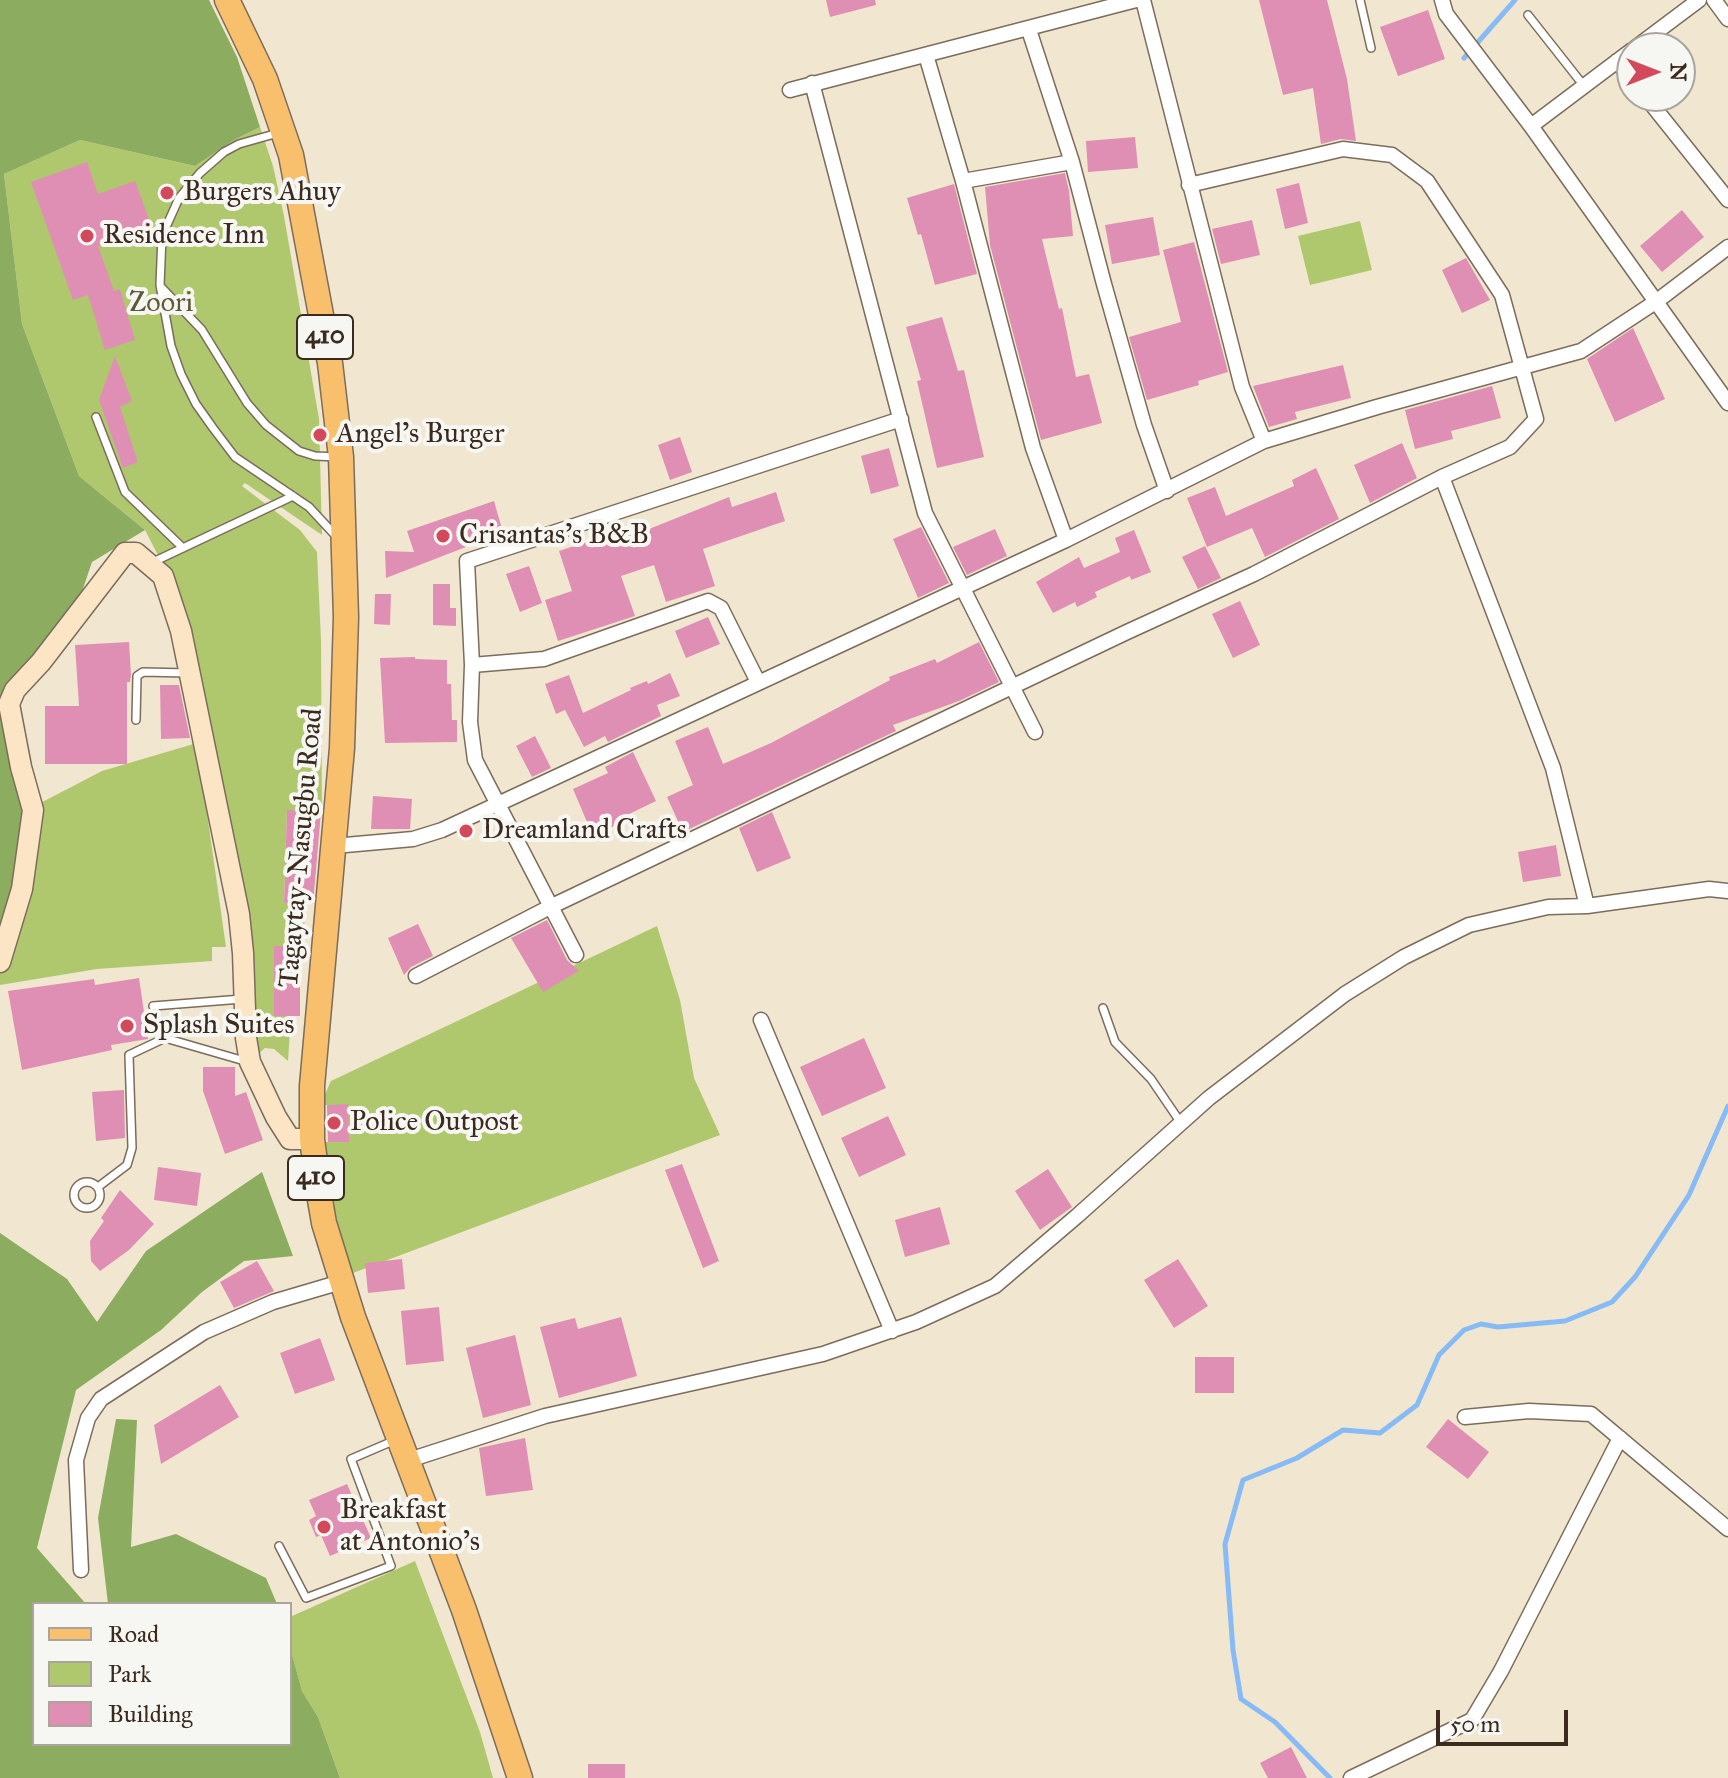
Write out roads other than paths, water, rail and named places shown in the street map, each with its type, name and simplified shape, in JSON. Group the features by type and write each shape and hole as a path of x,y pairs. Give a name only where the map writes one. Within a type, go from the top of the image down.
{"main road":[{"name":"Tagaytay-Nasugbu Road","path":"227,0 265,79 284,132 311,255 330,363 341,457 346,659 334,846 312,1086 312,1139 324,1223 341,1282 464,1610 520,1778"}],"street":[{"path":"790,90 1136,0"},
{"path":"1143,0 1242,387 1264,441"},
{"path":"1442,0 1446,14 1531,126 1728,403"},
{"path":"1657,32 1699,0"},
{"path":"1714,0 1728,19"},
{"path":"1029,30 1072,162 1144,425 1167,491"},
{"path":"926,55 963,181 1033,448 1066,540"},
{"path":"1531,126 1616,62"},
{"path":"812,83 925,513 1035,732"},
{"path":"1658,112 1728,200"},
{"path":"416,976 550,907 1254,574 1442,477 1510,447 1536,419 1502,295 1427,181 1392,155 1343,149 1189,185"},
{"path":"963,181 1072,162"},
{"path":"334,846 413,839 442,830 1066,540 1264,441 1581,351 1657,301 1728,247"},
{"path":"576,955 475,760 471,739 472,665 467,561 901,419"},
{"path":"1442,477 1553,768 1587,906"},
{"path":"0,962 22,889 33,810 9,704 15,690 41,662 125,553 136,553 163,576 181,631 237,901 250,1062 290,1139 312,1139"},
{"path":"472,665 544,659 708,601 721,608 758,682"},
{"path":"402,1450 823,1354 892,1331 995,1286 1209,1098 1345,994 1404,957 1469,925 1548,907 1587,906 1709,889 1728,891"},
{"path":"761,1020 892,1331"},
{"path":"81,1570 76,1460 88,1418 101,1399 204,1332 273,1302 341,1282"},
{"path":"1465,1417 1529,1411 1591,1414 1728,1529"},
{"path":"1351,1778 1472,1720 1501,1671 1620,1438"}],"lane":[{"path":"1360,0 1371,48"},
{"path":"1528,15 1584,86"},
{"path":"284,132 251,139 224,152 200,173 179,198 162,236 160,285 171,346 196,404 235,457 309,507 345,545"},
{"path":"160,285 202,330 247,403 266,425 299,451 315,456 341,457"},
{"path":"96,417 125,492 183,548"},
{"path":"150,564 293,496"},
{"path":"136,720 137,676 143,672 190,673"},
{"path":"153,1006 244,999"},
{"path":"1103,1008 1115,1042 1151,1079 1181,1123"},
{"path":"98,1187 127,1165 132,1148 129,1055 165,1038 250,1062"},
{"path":"279,1546 306,1598 391,1566 351,1459 402,1450"}],"waterway":[{"path":"1464,58 1515,0"},
{"path":"1330,1778 1275,1722 1241,1699 1233,1650 1225,1544 1243,1480 1297,1458 1343,1430 1380,1433 1417,1405 1439,1355 1464,1330 1481,1324 1498,1327 1565,1321 1612,1302 1635,1277 1689,1195 1728,1106"}],"place":[{"name":"Burgers Ahuy","path":"167,193"},
{"name":"Residence Inn","path":"87,236"},
{"name":"Angel's Burger","path":"320,435"},
{"name":"Crisantas's B&B","path":"443,536"},
{"name":"Dreamland Crafts","path":"466,831"},
{"name":"Splash Suites","path":"127,1026"},
{"name":"Police Outpost","path":"334,1123"},
{"name":"Breakfast at Antonio's","path":"324,1527"}],"park label":[{"name":"Zoori","path":"161,304"}]}
